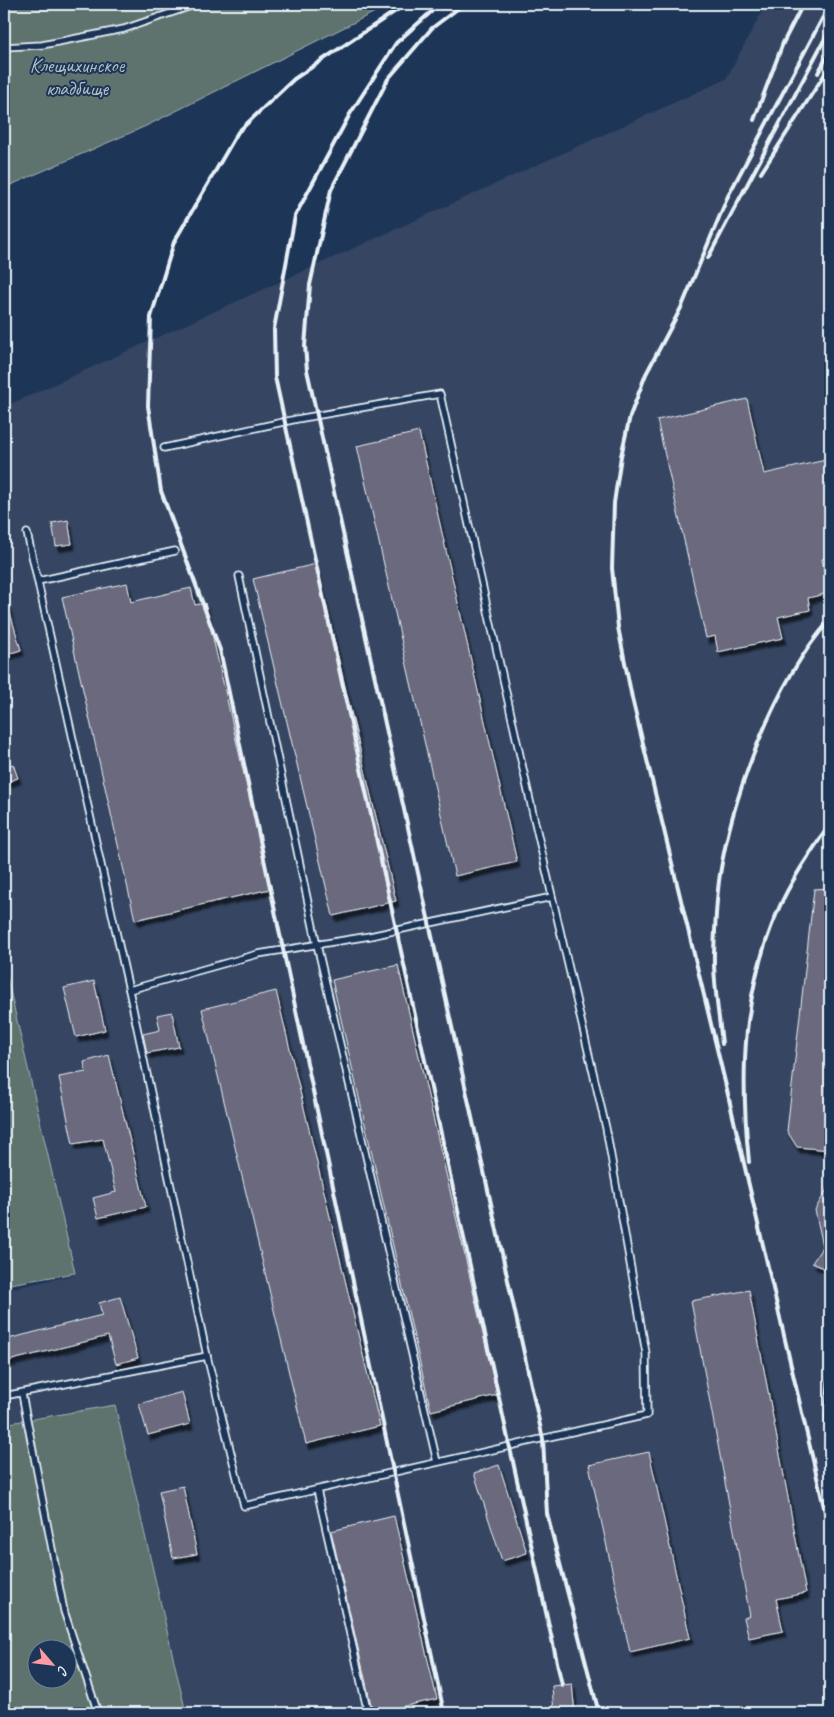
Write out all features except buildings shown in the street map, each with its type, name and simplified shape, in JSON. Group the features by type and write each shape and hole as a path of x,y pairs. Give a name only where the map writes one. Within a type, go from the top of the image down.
{"lane":[{"path":"4,47 42,45 124,29 197,4"},
{"path":"27,533 129,990 207,1356 244,1506 647,1415 646,1353 606,1128 552,897 440,394 297,419 164,448"},
{"path":"38,581 175,551"},
{"path":"239,576 317,945 437,1462"},
{"path":"129,990 258,954 370,936 552,897"},
{"path":"4,1396 22,1394 207,1356"},
{"path":"22,1394 64,1611 98,1713"},
{"path":"317,1490 368,1713"}],"shaded area":[{"path":"766,4 830,4 830,1713 186,1713 115,1406 4,1424 4,1290 74,1275 4,961 4,407 726,79"}],"green space":[{"name":"Клещихинское кладбище","path":"4,4 391,4 146,126 4,188"},
{"path":"4,964 75,1273 4,1285"},
{"path":"115,1405 186,1713 4,1713 4,1424"}],"railway":[{"path":"406,4 294,79 238,132 174,242 151,317 148,406 161,491 220,650 444,1713"},
{"path":"440,4 396,43 350,114 295,216 274,329 275,377 562,1685"},
{"path":"464,4 432,28 388,79 331,190 310,285 305,346 307,370 543,1439 547,1514 599,1713"},
{"path":"754,120 783,43 803,4"},
{"path":"830,4 728,196 682,306 646,374 630,416 621,456 614,503 612,568 618,627 632,698 725,1082 830,1533"},
{"path":"708,258 830,29"},
{"path":"818,73 830,51"},
{"path":"761,173 830,66"},
{"path":"722,1044 715,987 714,953 720,874 726,843 746,775 774,706 791,674 810,645 830,620"},
{"path":"749,1162 746,1129 745,1065 747,1033 757,971 767,939 784,897 830,824"},
{"path":"830,1363 826,1416 830,1479"}]}
